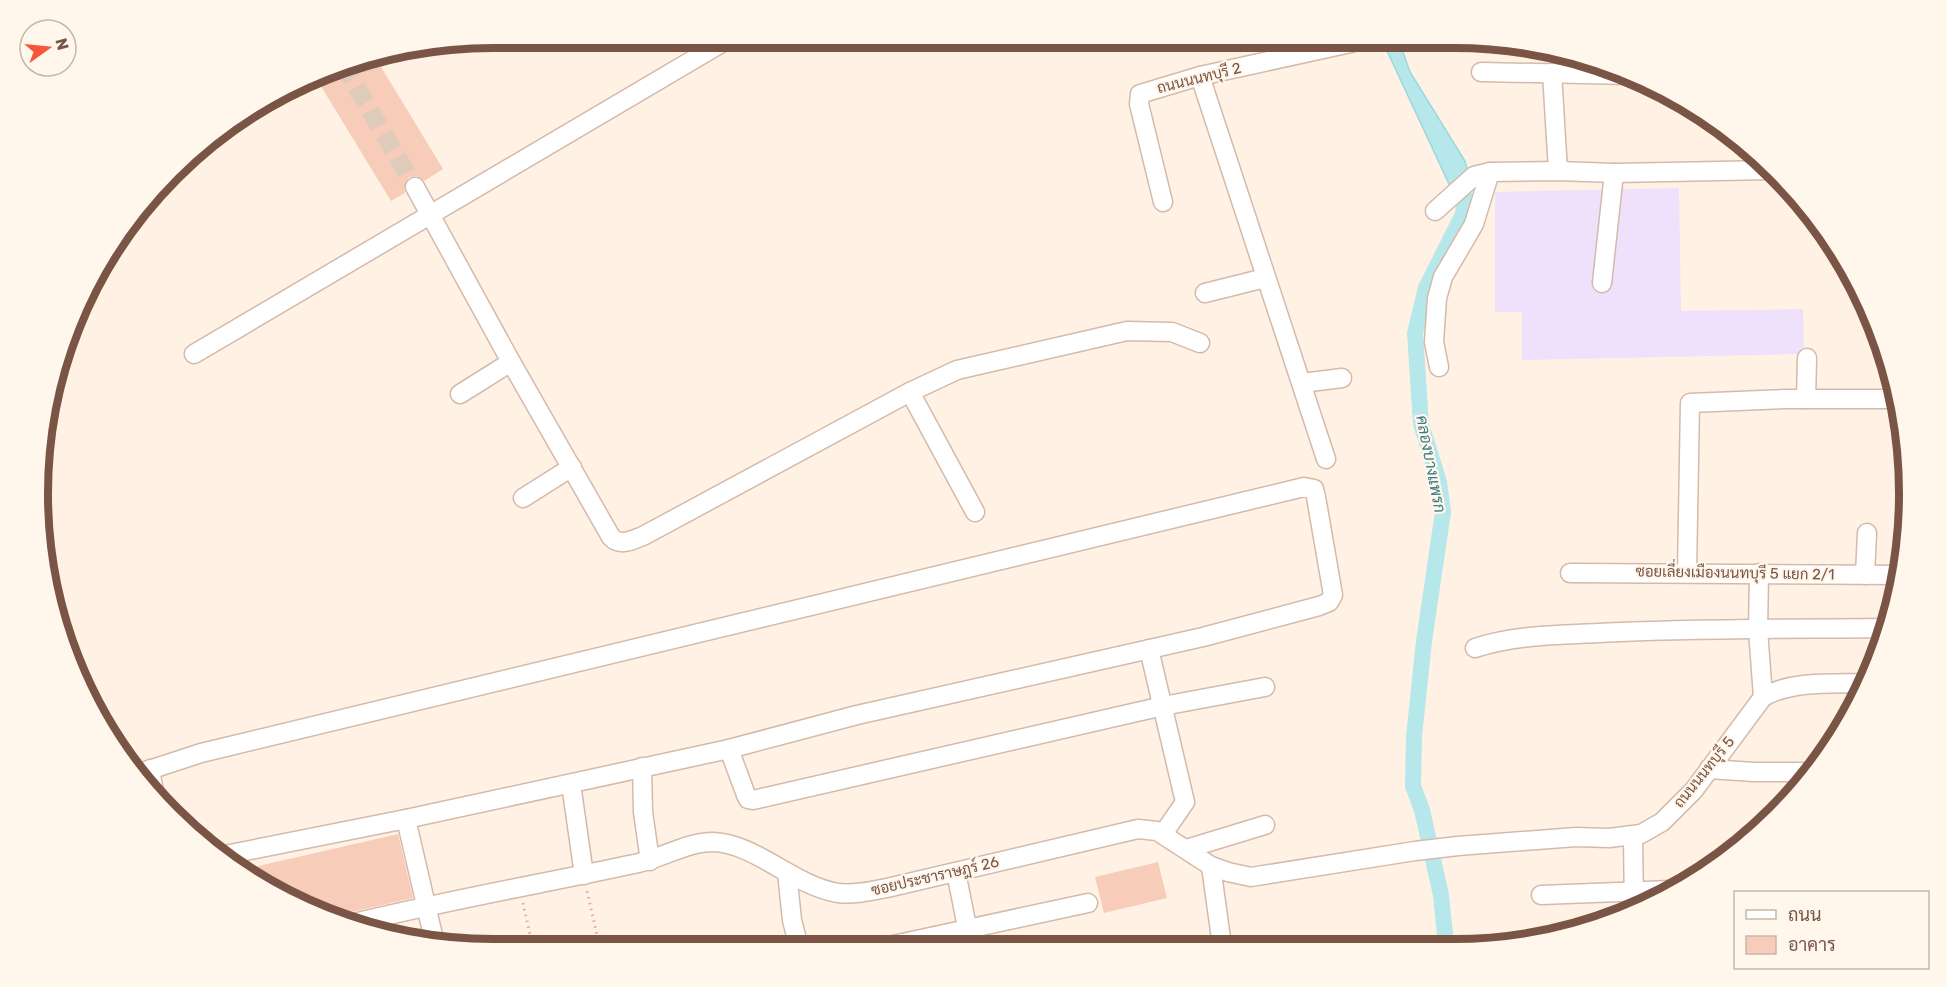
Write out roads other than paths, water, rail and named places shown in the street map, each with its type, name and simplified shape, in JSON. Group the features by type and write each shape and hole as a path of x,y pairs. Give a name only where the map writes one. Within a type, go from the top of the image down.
{"street":[{"path":"194,354 713,48"},
{"name":"ถนนนนทบุรี 2","path":"1163,202 1139,104 1140,94 1200,76 1328,48"},
{"path":"1481,72 1603,74"},
{"path":"1552,73 1558,171"},
{"path":"1200,76 1326,459"},
{"path":"1435,211 1482,174 1558,171 1614,173 1760,170"},
{"path":"1602,284 1614,173"},
{"path":"1439,367 1434,342 1437,298 1443,277 1474,224 1482,174"},
{"path":"415,187 511,362 615,541 625,542 652,532 910,392 957,370 1127,331 1172,332 1200,343"},
{"path":"1205,293 1265,278"},
{"path":"1806,399 1808,358"},
{"path":"460,394 511,362"},
{"path":"1302,383 1342,378"},
{"path":"910,392 975,512"},
{"path":"1687,572 1690,403 1888,399"},
{"path":"523,498 572,467"},
{"path":"145,771 201,753 1280,492 1304,487 1314,489 1333,595 1329,602 1214,634 857,715 729,749 406,819 231,854"},
{"path":"1865,575 1867,533"},
{"name":"ซอยเลี่ยงเมืองนนทบุรี 5 แยก 2/1","path":"1570,573 1891,575"},
{"path":"1759,573 1758,630 1763,697 1773,692 1810,685 1856,683"},
{"path":"1475,648 1520,637 1652,630 1878,628"},
{"path":"1149,649 1185,802 1163,834"},
{"path":"729,749 746,795 748,799 753,800 1163,706 1265,687"},
{"name":"ถนนนนทบุรี 5","path":"1415,851 1544,839 1641,834 1662,822 1694,790 1763,697"},
{"path":"642,767 643,812 650,861"},
{"path":"1709,769 1801,772"},
{"path":"571,784 584,875"},
{"path":"406,819 433,935"},
{"path":"1186,849 1265,825"},
{"name":"ซอยประชาราษฎร์ 26","path":"366,920 650,861 695,844 714,842 739,847 817,887 855,894 1138,829 1157,831 1211,866 1251,877 1415,851"},
{"path":"1633,836 1633,901"},
{"path":"1211,866 1221,939"},
{"path":"956,872 970,939"},
{"path":"787,873 792,920 797,939"},
{"path":"1541,896 1656,890"},
{"path":"921,939 1088,903"}],"water":[{"path":"1386,48 1402,48 1410,72 1465,161 1469,175 1451,188"}],"waterway":[{"name":"คลองบางแพรก","path":"1444,939 1441,895 1422,810 1413,786 1414,737 1424,641 1443,512 1439,482 1421,424 1415,333 1426,288 1463,214 1465,198 1455,176"}],"tunnel":[{"path":"348,73 415,187"}]}
